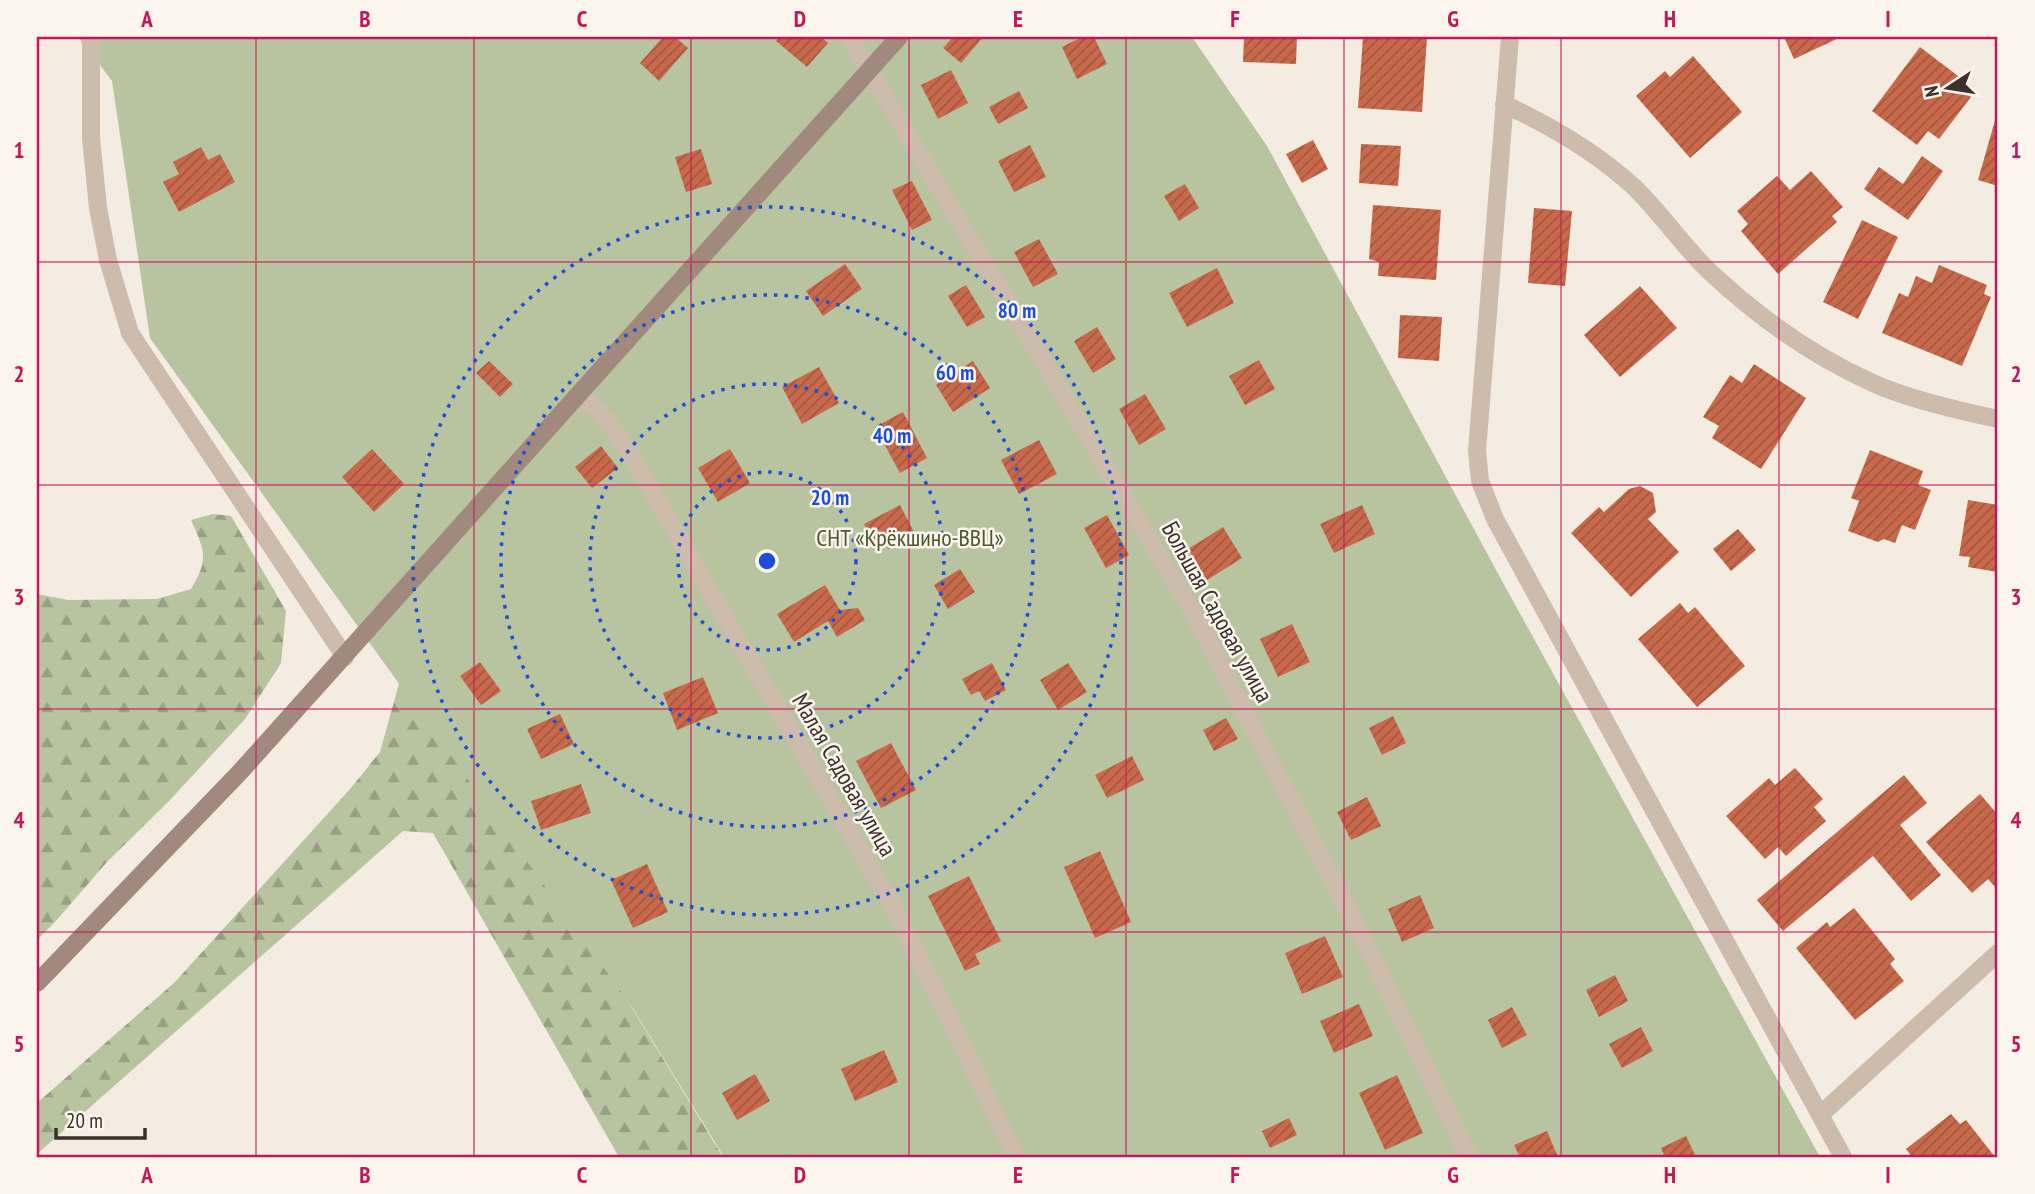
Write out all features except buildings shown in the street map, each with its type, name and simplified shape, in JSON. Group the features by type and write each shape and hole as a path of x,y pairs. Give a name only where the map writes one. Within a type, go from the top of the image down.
{"main road":[{"path":"37,983 240,772 345,657 899,37"}],"street":[{"path":"89,37 91,138 98,208 108,260 130,333 345,657"},
{"name":"Большая Садовая улица","path":"849,37 1189,605 1364,940 1469,1157"},
{"path":"1510,37 1477,451 1480,481 1495,519 1843,1157"},
{"path":"1504,104 1544,123 1597,157 1635,188 1707,270 1765,319 1821,357 1877,386 1998,419"},
{"name":"Малая Садовая улица","path":"581,394 612,427 628,450 888,898 1016,1157"},
{"path":"1820,1115 1998,953"}],"green space":[{"name":"СНТ «Крёкшино-ВВЦ»","path":"79,37 1192,37 1267,146 1502,581 1820,1157 724,1157 632,1007 150,338 112,81"},
{"path":"213,514 231,516 286,611 281,663 245,719 169,801 107,862 37,940 37,594 68,600 157,599 191,589 201,570 203,555 191,520"},
{"path":"410,644 723,1157 619,1157 433,833 403,831 37,1154 37,1103 175,982 351,788 380,752"}]}
